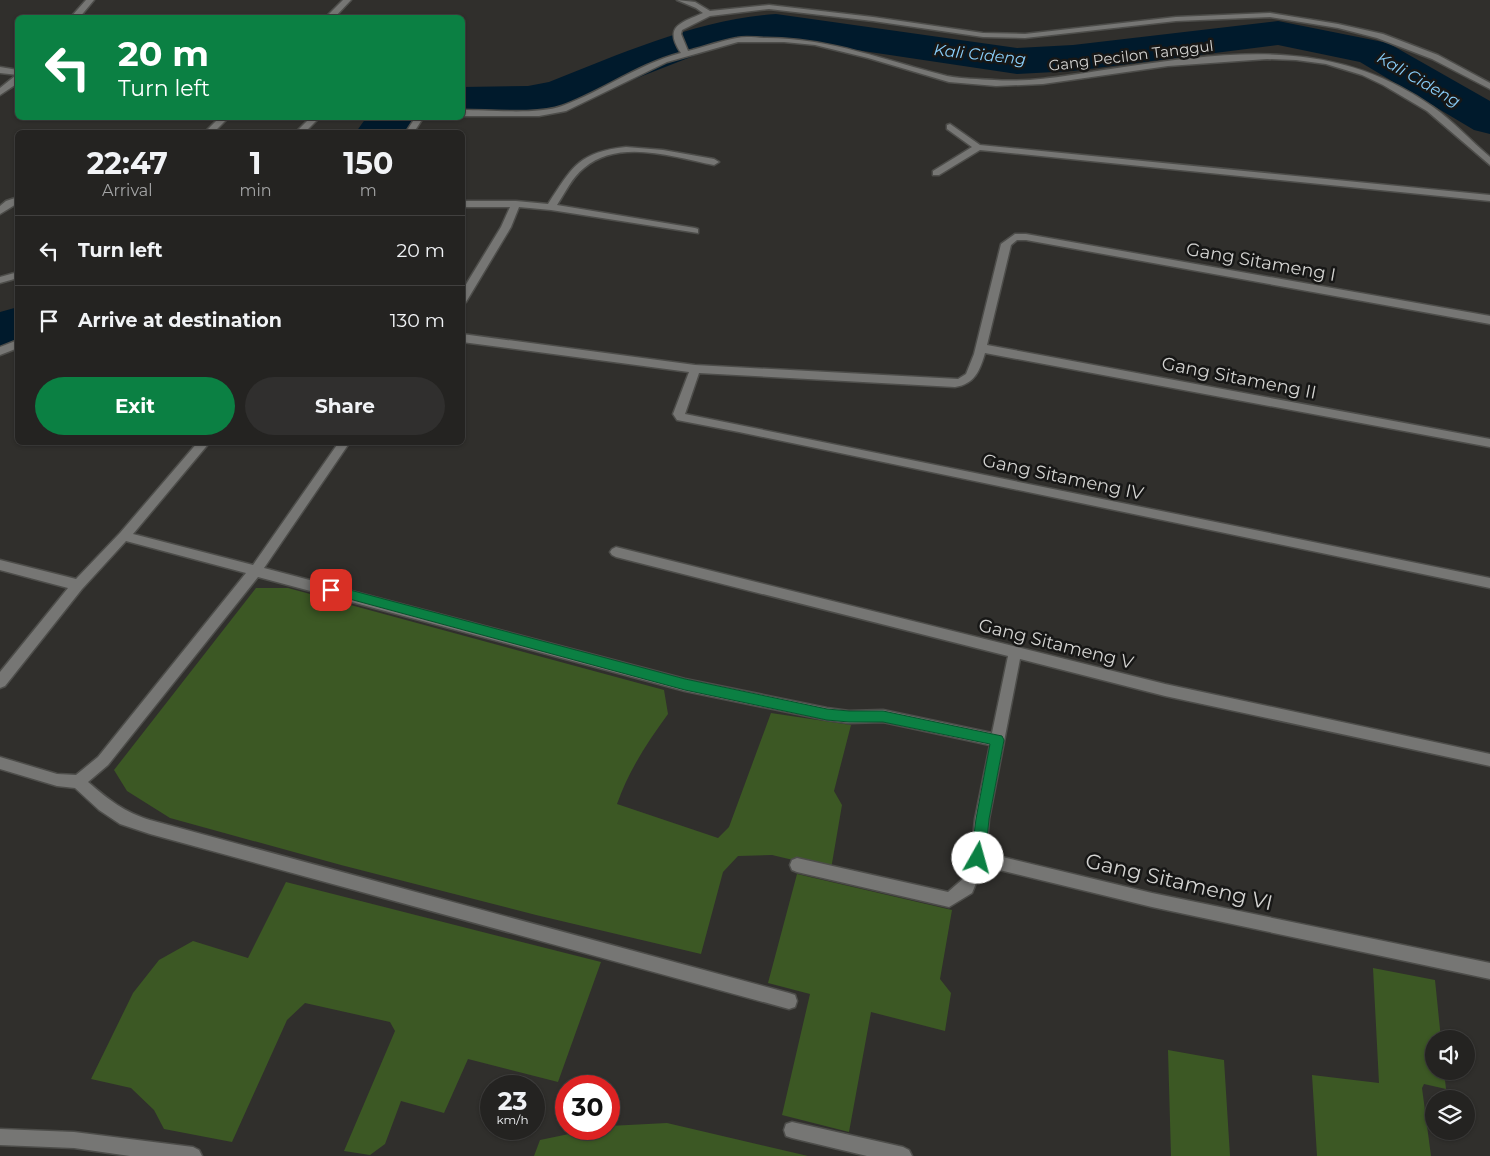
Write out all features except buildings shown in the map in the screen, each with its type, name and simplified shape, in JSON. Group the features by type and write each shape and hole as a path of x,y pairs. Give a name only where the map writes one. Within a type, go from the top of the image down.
{"street":[{"path":"77,15 90,0"},
{"path":"332,15 347,0"},
{"path":"681,0 696,4 708,14"},
{"path":"683,50 677,34 682,26 708,14 769,8 873,19 983,35 1025,36 1176,19 1270,16 1338,26 1380,36 1435,57 1490,86"},
{"name":"Gang Pecilon Tanggul","path":"465,113 539,113 563,109 683,50 738,40 784,40 814,43 870,56 949,79 996,83 1043,80 1168,63 1267,56 1296,57 1327,62 1365,73 1386,83 1430,110 1490,162"},
{"path":"0,70 15,72"},
{"path":"0,92 15,80"},
{"path":"211,130 222,120"},
{"path":"302,130 313,120"},
{"path":"950,127 978,146 1490,198"},
{"path":"936,173 978,146"},
{"path":"551,207 579,167 591,158 612,151 631,149 714,162"},
{"path":"0,211 9,203 15,201"},
{"path":"465,204 516,204 551,207 695,231"},
{"path":"465,295 506,227 516,204"},
{"name":"Gang Sitameng I","path":"981,348 1006,244 1015,238 1026,236 1490,320"},
{"path":"0,280 15,276"},
{"path":"465,338 695,369 954,383 968,379 972,375 981,348"},
{"path":"0,351 15,345"},
{"name":"Gang Sitameng II","path":"981,348 1490,443"},
{"name":"Gang Sitameng IV","path":"695,369 679,414 680,417 687,419 739,428 1490,583"},
{"path":"0,682 78,585 124,536 202,445"},
{"path":"78,782 103,761 256,570 343,445"},
{"path":"124,536 685,684 827,714 849,717 883,716 997,740"},
{"name":"Gang Sitameng V","path":"616,552 1165,690 1490,760"},
{"path":"0,565 78,585"},
{"path":"797,865 949,900 966,890 971,883 978,858 982,819 1015,653"},
{"path":"0,763 57,780 78,782 104,805 125,819 150,827 789,1001"},
{"name":"Gang Sitameng VI","path":"978,858 1152,900 1490,971"},
{"path":"792,1130 903,1156"},
{"path":"0,1137 74,1140 193,1156"}],"green space":[{"path":"256,588 288,588 664,690 668,714 639,757 617,804 718,838 729,827 771,713 851,725 834,791 842,805 831,869 772,855 738,856 723,872 701,954 536,915 341,865 170,818 127,791 114,770"},
{"path":"797,874 952,910 940,979 951,993 945,1031 871,1012 849,1132 782,1115 810,994 768,983"},
{"path":"286,882 601,962 561,1075 555,1075 555,1081 545,1079 545,1075 531,1075 468,1059 444,1113 401,1101 385,1144 370,1155 344,1151 395,1031 390,1022 305,1003 287,1020 232,1142 164,1129 154,1110 131,1088 91,1079 133,993 159,960 193,941 248,958"},
{"path":"1373,968 1435,980 1440,1030 1425,1030 1425,1080 1445,1080 1446,1089 1424,1084 1422,1088 1425,1111 1425,1140 1429,1140 1431,1156 1317,1156 1312,1075 1379,1083"},
{"path":"1168,1050 1224,1060 1230,1156 1171,1156"},
{"path":"667,1123 808,1156 534,1156 540,1140 555,1137 555,1140 620,1140 620,1125"}],"waterway":[{"name":"Kali Cideng","path":"465,100 528,99 560,93 693,41 750,28 776,26 1017,61 1073,58 1278,33 1373,52 1490,120"},
{"name":"Kali Cideng","path":"380,130 390,120"},
{"name":"Kali Cideng","path":"0,331 15,326"}],"route":[{"path":"331,590 685,684 827,714 849,717 858,715 883,716 997,740 982,819 978,858"}]}
